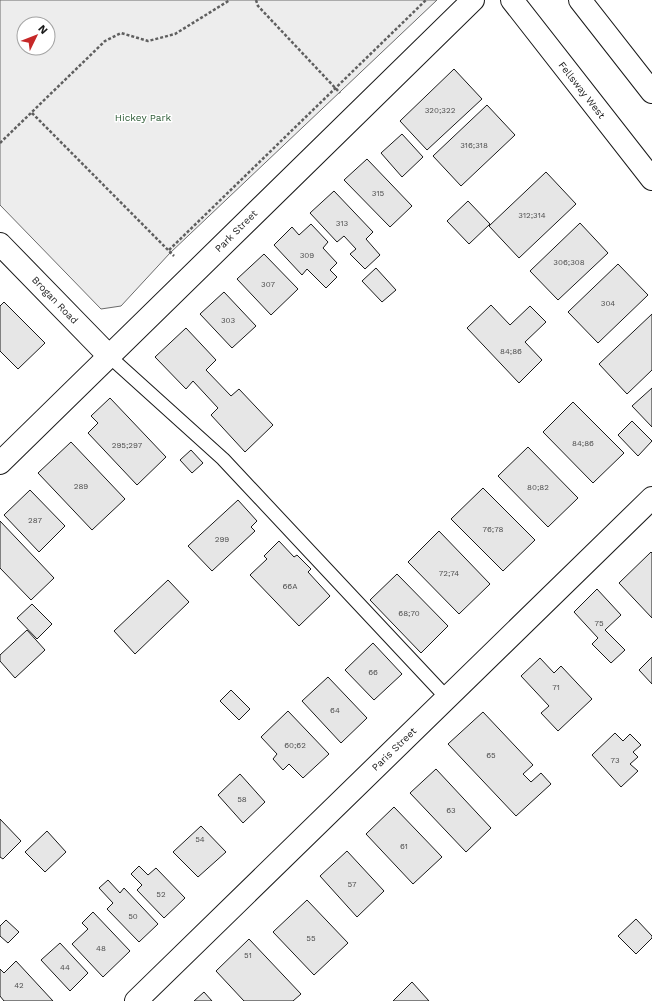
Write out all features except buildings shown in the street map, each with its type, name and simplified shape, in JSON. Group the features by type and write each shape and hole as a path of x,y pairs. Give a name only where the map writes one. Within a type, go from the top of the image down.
{"street":[{"name":"Park Street","path":"0,463 473,0"},
{"name":"Fellsway West","path":"512,0 652,179"},
{"path":"580,0 652,92"},
{"name":"Brogan Road","path":"0,244 110,357"},
{"name":"Paris Street","path":"136,1001 652,498"}],"lane":[{"path":"110,357 222,459 447,698"}],"path":[{"path":"0,143 105,41 122,33 148,41 175,34 230,0"},
{"path":"256,0 258,6 342,95"},
{"path":"169,250 426,0"},
{"path":"32,113 176,258"}],"shaded area":[{"name":"Hickey Park","path":"0,0 437,0 170,253 121,306 101,309 0,205"}]}
